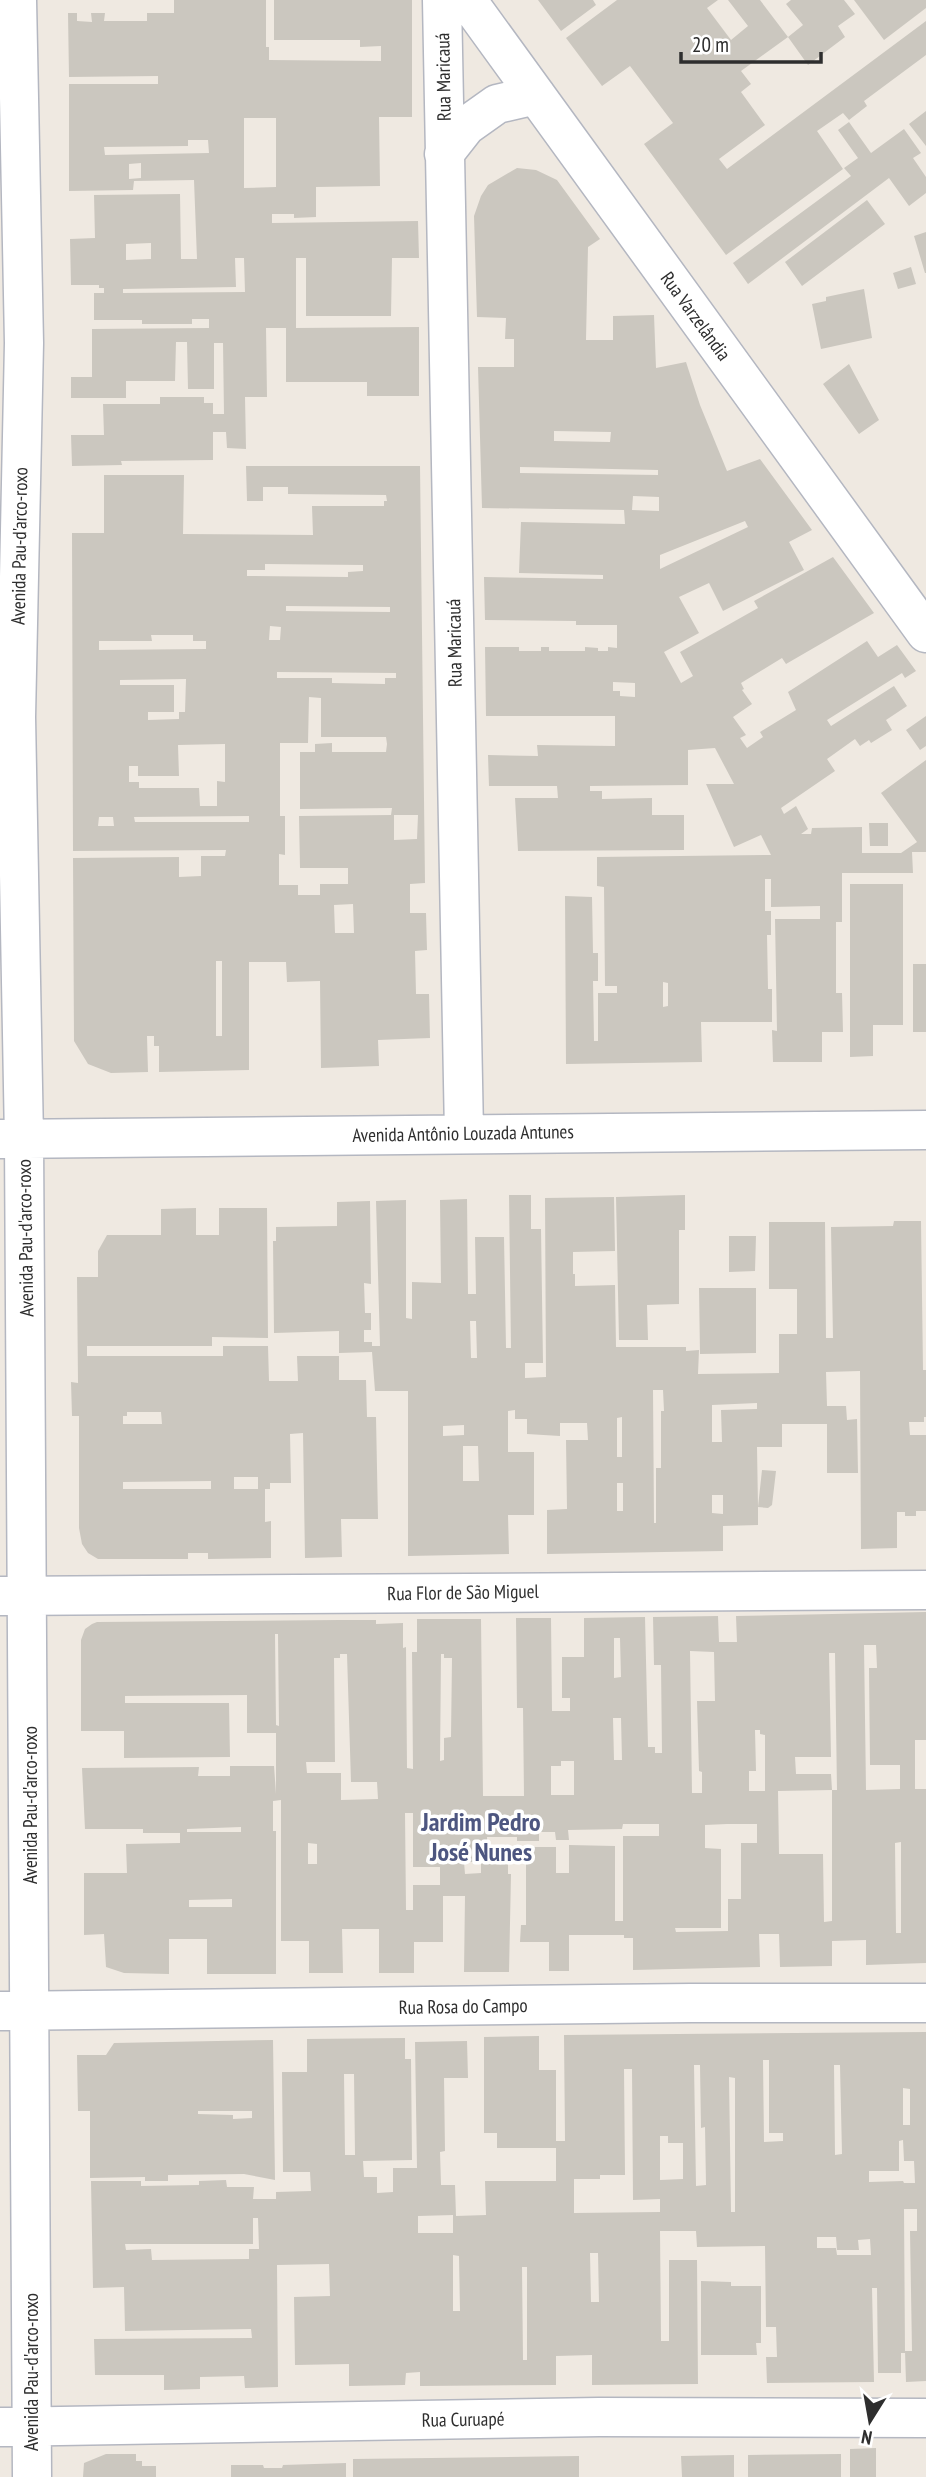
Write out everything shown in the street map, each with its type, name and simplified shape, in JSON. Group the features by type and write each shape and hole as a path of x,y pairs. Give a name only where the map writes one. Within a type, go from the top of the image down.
{"street":[{"name":"Avenida Pau-d'arco-roxo","path":"17,0 24,343 16,717 12,1139 15,2427 32,2477"},
{"name":"Rua Maricauá","path":"442,0 464,1133"},
{"name":"Rua Varzelândia","path":"467,0 926,633"},
{"name":"Rua Maricauá","path":"444,154 466,126 496,103 536,95"},
{"name":"Avenida Antônio Louzada Antunes","path":"12,1139 926,1130"},
{"name":"Rua Flor de São Miguel","path":"14,1595 926,1590"},
{"name":"Rua Rosa do Campo","path":"16,2011 663,2003 926,2003"},
{"name":"Rua Curuapé","path":"15,2427 599,2417 926,2418"}],"building":[{"path":"174,0 266,0 266,47 269,47 269,60 381,61 381,46 360,47 360,40 274,40 274,0 412,0 412,117 379,117 380,186 316,187 316,217 294,218 294,214 272,214 272,223 418,221 419,258 392,258 391,316 306,316 306,258 296,258 296,328 419,327 419,396 367,396 367,382 286,382 286,328 266,328 267,397 245,397 246,449 227,448 226,432 213,432 213,460 121,461 122,465 72,466 71,435 104,435 103,404 160,404 160,397 204,397 204,403 213,403 213,414 224,414 223,343 214,343 214,389 188,389 187,342 176,342 175,381 126,381 126,398 71,398 71,377 92,377 92,329 209,328 209,319 192,319 192,324 94,320 94,293 104,293 104,288 99,288 99,285 71,285 70,239 95,238 94,195 180,194 181,259 197,259 194,180 134,181 133,190 69,191 69,84 158,84 158,76 69,77 68,13 77,13 77,21 92,22 91,13 105,13 104,21 147,21 147,13 174,13","holes":["244,118 276,118 276,187 244,188","188,140 208,140 209,153 105,155 104,147 188,146","141,163 141,178 129,179 129,164","151,243 151,259 126,260 126,244","235,258 244,258 245,292 123,293 123,289 236,287"]},
{"path":"538,0 593,0 596,5 561,31"},
{"path":"617,0 718,0 707,8 731,40 748,26 728,0 760,0 788,37 741,71 751,84 741,92 765,125 719,159 727,169 926,21 926,55 864,101 867,106 849,120 843,113 817,131 843,169 726,255 644,144 673,123 630,66 602,86 566,38"},
{"path":"791,0 844,0 855,14 838,26 845,37 808,65 788,37 803,25 786,4"},
{"path":"854,0 926,0 926,8 884,40"},
{"path":"926,111 926,146 909,124"},
{"path":"849,122 871,153 904,129 921,153 913,158 926,177 926,193 909,206 889,178 748,284 733,263 851,176 844,168 858,158 838,130"},
{"path":"517,168 536,170 557,180 600,239 588,247 586,340 613,340 613,316 654,315 656,368 686,362 727,471 760,459 812,530 789,542 804,570 723,611 709,583 679,597 699,633 664,652 681,683 693,676 680,652 758,608 754,601 833,557 874,613 786,664 782,658 741,683 744,689 742,690 752,704 733,717 746,735 740,738 747,748 763,737 760,732 796,710 788,692 867,641 878,657 897,645 916,671 905,678 902,673 827,720 831,726 894,686 907,706 886,720 892,730 871,743 869,740 860,746 855,739 827,759 835,771 781,808 784,814 796,806 808,829 801,834 811,834 812,828 862,827 862,853 901,853 917,842 881,793 926,760 926,852 912,852 913,873 842,873 842,922 836,922 836,993 842,993 843,1032 822,1032 822,1062 773,1062 772,1030 777,1031 775,919 820,919 820,906 771,907 771,879 765,879 765,911 771,911 771,935 767,935 772,1022 701,1022 702,1062 566,1064 565,896 592,897 593,953 598,953 598,981 593,981 594,1041 598,1041 598,993 617,993 617,986 605,986 604,887 597,886 597,857 771,855 761,835 734,847 706,784 734,784 715,748 688,750 688,785 590,786 590,791 602,791 602,799 652,798 652,815 684,815 684,850 518,851 515,798 558,798 557,786 489,786 488,755 538,756 537,745 615,746 615,716 486,716 485,647 519,647 519,651 541,651 541,647 549,647 549,651 585,651 585,647 608,651 608,647 617,648 617,625 576,625 576,621 485,620 484,577 603,579 603,575 519,573 521,522 625,524 624,510 482,508 478,367 514,367 514,339 505,339 506,318 477,317 474,216 488,185","holes":["554,431 611,432 610,442 554,441","520,467 658,470 658,475 520,473","633,496 659,497 659,511 632,510","745,521 748,527 660,569 660,555","613,682 635,683 635,697 620,696 620,691 613,691","663,982 668,983 668,1006 663,1007"]},
{"path":"867,200 885,224 802,286 785,262"},
{"path":"926,232 926,273 925,273 914,236"},
{"path":"911,267 916,284 898,289 893,273"},
{"path":"864,289 872,338 821,349 812,304 826,301 826,297"},
{"path":"849,364 879,420 859,434 823,384"},
{"path":"246,466 420,466 425,883 410,884 410,913 426,913 427,950 415,951 416,994 429,994 430,1038 378,1040 379,1066 321,1068 320,981 287,982 286,962 249,962 249,1070 159,1072 159,1046 154,1046 154,1036 147,1036 148,1072 111,1073 88,1064 74,1041 73,858 179,857 179,877 201,876 201,856 225,856 226,850 73,851 72,533 104,533 104,475 184,475 183,534 313,535 312,506 384,506 384,501 387,501 386,495 288,494 288,487 263,487 263,501 247,501","holes":["265,564 363,565 363,571 348,572 348,577 247,576 247,570 265,570","286,606 390,607 390,612 286,611","270,626 281,627 280,640 269,640","151,635 193,635 193,641 206,641 206,649 99,650 99,641 152,641","277,672 396,673 396,678 385,678 385,684 332,683 332,678 277,678","186,679 185,712 179,712 179,719 148,720 148,712 174,712 174,685 120,685 120,680","309,697 321,698 321,737 386,737 386,752 332,752 332,743 315,744 315,752 300,752 300,809 392,808 391,815 299,816 300,868 348,868 348,884 320,884 320,895 298,895 298,885 279,885 279,854 285,855 285,816 280,816 280,743 308,743","225,744 225,782 217,781 217,806 200,806 199,788 139,788 139,782 129,782 129,766 138,766 138,776 179,776 178,745","394,815 418,815 417,839 394,840","249,816 249,822 135,822 134,817","99,817 113,817 114,826 98,826","353,904 354,933 335,933 334,905","216,961 222,961 222,1036 216,1036"]},
{"path":"926,716 926,746 920,750 906,730"},
{"path":"869,823 888,823 888,846 870,846"},
{"path":"850,884 903,884 903,1025 873,1025 873,1056 850,1057"},
{"path":"913,964 926,964 926,1032 913,1032"},
{"path":"509,1195 531,1195 531,1229 541,1229 543,1363 525,1363 525,1378 546,1377 545,1198 614,1197 615,1251 573,1252 575,1286 615,1285 616,1347 686,1347 686,1351 699,1350 698,1374 779,1373 779,1334 797,1334 797,1289 769,1289 769,1222 825,1222 826,1338 833,1338 831,1227 893,1226 894,1221 921,1221 926,1417 924,1422 909,1422 910,1435 926,1435 926,1511 916,1511 916,1516 905,1516 905,1512 897,1512 897,1548 861,1549 860,1371 826,1372 827,1406 846,1406 847,1420 857,1419 858,1473 827,1473 827,1424 782,1424 782,1447 757,1447 758,1525 723,1526 723,1551 547,1554 547,1510 567,1509 566,1440 588,1440 587,1423 560,1423 560,1436 527,1434 527,1419 515,1419 515,1410 508,1411 508,1452 534,1452 534,1515 508,1515 509,1554 408,1556 408,1391 375,1391 372,1352 339,1353 339,1331 274,1333 273,1241 276,1241 276,1227 337,1226 337,1202 370,1201 371,1284 364,1283 365,1313 371,1313 371,1330 364,1330 364,1342 380,1346 376,1201 406,1200 406,1318 412,1319 412,1282 441,1283 440,1200 467,1199 468,1294 476,1294 475,1237 504,1237 506,1348 511,1348","holes":["470,1321 476,1321 477,1358 471,1358","653,1390 663,1390 661,1468 656,1468 656,1523","757,1403 757,1409 721,1410 722,1442 712,1442 712,1405","622,1417 622,1457 617,1457 617,1418","464,1425 464,1435 443,1436 443,1426","463,1446 478,1446 479,1481 463,1481","617,1483 623,1483 623,1511 617,1511","712,1495 723,1495 723,1514 712,1513"]},
{"path":"685,1195 685,1230 679,1230 679,1304 647,1305 648,1340 619,1340 616,1197"},
{"path":"196,1208 196,1235 219,1235 219,1208 267,1208 268,1338 212,1337 212,1346 87,1346 87,1356 223,1356 223,1346 268,1346 269,1381 298,1381 297,1356 339,1356 339,1380 366,1380 367,1417 376,1417 378,1519 341,1519 342,1557 305,1558 303,1433 290,1434 291,1483 270,1483 270,1489 265,1489 265,1522 271,1521 271,1558 208,1559 208,1553 188,1553 188,1559 98,1559 88,1553 82,1544 79,1528 79,1416 72,1416 71,1382 78,1383 77,1277 98,1277 98,1251 107,1235 161,1235 161,1209","holes":["127,1412 161,1412 162,1424 123,1424 123,1416 127,1416","234,1477 258,1477 258,1489 234,1489","211,1481 211,1489 123,1489 123,1482"]},
{"path":"729,1236 756,1236 755,1271 729,1272"},
{"path":"699,1288 756,1288 756,1353 700,1354"},
{"path":"762,1470 776,1471 772,1505 768,1508 758,1507"},
{"path":"926,1612 926,1740 915,1740 915,1789 926,1789 926,1963 866,1965 866,1940 832,1941 832,1966 780,1967 779,1934 759,1934 760,1967 633,1970 633,1938 624,1938 624,1935 569,1935 569,1971 549,1971 549,1942 520,1942 521,1925 526,1925 526,1861 517,1861 517,1847 556,1847 556,1873 569,1873 569,1845 615,1846 615,1921 623,1921 623,1836 659,1836 659,1824 623,1824 622,1829 568,1830 569,1840 556,1840 555,1832 539,1832 539,1841 517,1841 517,1837 487,1837 488,1857 508,1857 508,1874 511,1874 509,1972 464,1972 465,1896 443,1896 443,1942 414,1942 414,1973 379,1973 379,1929 342,1929 343,1973 309,1973 309,1941 281,1941 281,1800 273,1801 273,1831 276,1831 276,1974 207,1974 207,1939 169,1939 169,1974 124,1973 106,1967 104,1934 84,1935 84,1873 127,1873 126,1844 180,1843 180,1833 143,1833 143,1829 85,1829 82,1768 199,1767 198,1776 230,1776 230,1766 274,1766 276,1794 276,1733 247,1733 247,1695 125,1696 125,1703 229,1703 230,1757 124,1758 124,1731 81,1731 81,1640 85,1629 92,1624 340,1620 376,1620 376,1624 403,1623 403,1648 406,1647 407,1768 413,1769 412,1652 417,1652 417,1619 481,1619 483,1796 524,1796 523,1708 517,1708 516,1618 551,1618 552,1711 570,1711 570,1698 562,1698 562,1657 584,1657 584,1618 645,1617 648,1747 655,1747 655,1753 662,1753 661,1665 654,1665 653,1617 718,1616 719,1642 737,1642 736,1616","holes":["275,1634 278,1634 279,1726 276,1725","614,1638 620,1638 621,1677 614,1678","864,1645 876,1645 877,1668 869,1668 870,1765 900,1765 900,1789 866,1790","690,1651 714,1652 715,1701 697,1701 699,1771 702,1772 702,1793 692,1793","829,1653 835,1653 837,1790 832,1790 831,1774 796,1774 795,1757 831,1757","347,1654 351,1782 377,1782 378,1799 341,1800 341,1773 307,1773 306,1762 335,1762 334,1658","441,1654 444,1654 444,1658 452,1658 451,1737 444,1738 444,1760 440,1761","613,1718 621,1718 622,1760 614,1760","755,1730 760,1730 760,1734 765,1735 765,1791 749,1791 749,1771 756,1771","561,1761 574,1761 574,1795 551,1795 551,1766 561,1766","832,1790 832,1921 824,1922 823,1854 779,1854 778,1791","405,1813 413,1813 413,1867 440,1867 440,1885 413,1885 413,1910 406,1910","757,1824 757,1843 741,1843 741,1899 728,1899 728,1931 676,1932 675,1928 721,1928 721,1849 705,1848 705,1825","241,1827 241,1832 187,1832 187,1829","901,1842 901,1933 896,1933 895,1843","308,1843 317,1844 317,1864 308,1864","464,1862 481,1862 481,1873 465,1874","232,1899 232,1907 189,1907 189,1900"]},
{"path":"926,2032 926,2381 906,2382 905,2351 912,2351 910,2231 917,2231 917,2209 904,2209 905,2353 901,2353 901,2373 878,2373 877,2288 872,2288 874,2382 767,2383 766,2357 777,2357 776,2327 766,2327 765,2246 697,2247 696,2231 660,2231 661,2341 669,2341 669,2260 697,2260 698,2384 592,2385 592,2355 556,2356 556,2385 420,2386 420,2372 406,2373 405,2385 349,2386 349,2364 295,2365 294,2297 330,2296 329,2264 277,2265 278,2387 245,2388 244,2376 200,2377 200,2389 164,2390 164,2375 95,2375 94,2339 252,2338 251,2329 125,2331 124,2287 93,2288 91,2181 141,2181 141,2186 199,2185 199,2181 226,2180 227,2187 254,2187 253,2199 276,2199 276,2192 311,2191 310,2172 283,2172 282,2072 307,2072 307,2039 405,2038 405,2059 411,2059 412,2160 363,2161 364,2177 377,2177 377,2193 393,2192 393,2168 417,2168 415,2042 467,2041 468,2078 444,2078 445,2151 440,2152 441,2185 455,2185 456,2216 486,2215 485,2181 556,2181 556,2148 497,2148 497,2133 484,2133 484,2037 539,2036 539,2070 556,2070 556,2141 565,2141 564,2035","holes":["763,2060 769,2060 769,2133 783,2133 783,2141 764,2142","694,2065 700,2065 701,2128 705,2127 706,2185 696,2186","834,2065 840,2065 842,2154 835,2155","624,2069 632,2069 633,2200 660,2199 660,2212 574,2213 574,2179 600,2179 600,2175 625,2175","344,2074 354,2074 355,2155 345,2155","729,2077 735,2078 735,2212 731,2212","903,2088 910,2089 910,2125 903,2125","660,2136 668,2136 668,2143 683,2143 683,2179 660,2180","903,2140 904,2161 914,2161 915,2183 869,2182 869,2171 899,2171 899,2141","453,2215 453,2233 418,2233 418,2216","253,2218 258,2218 259,2249 249,2249 249,2259 152,2260 151,2249 126,2250 125,2244 253,2244","817,2237 836,2237 837,2250 859,2250 858,2240 870,2239 871,2255 837,2255 836,2248 817,2248","590,2253 598,2253 599,2302 591,2302","453,2255 459,2256 460,2311 453,2311","522,2267 527,2267 527,2360 523,2360"]},
{"path":"273,2040 275,2180 244,2174 168,2175 168,2181 145,2181 145,2177 90,2178 90,2111 78,2111 77,2055 106,2055 114,2043","holes":["198,2111 252,2111 252,2118 233,2119 233,2115 198,2114"]},
{"path":"701,2281 731,2282 731,2286 761,2286 761,2343 756,2343 757,2355 701,2355"},
{"path":"876,2448 876,2477 850,2477 850,2449"},
{"path":"106,2454 136,2454 136,2461 142,2461 142,2466 156,2466 156,2477 83,2477 84,2463"},
{"path":"841,2454 841,2477 748,2477 748,2455"},
{"path":"734,2455 734,2477 682,2477 681,2456"},
{"path":"579,2456 579,2477 353,2477 353,2459"},
{"path":"346,2463 346,2477 231,2477 231,2465 282,2468 283,2465"}],"district":[{"name":"Jardim Pedro José Nunes","path":"481,1836"}]}
